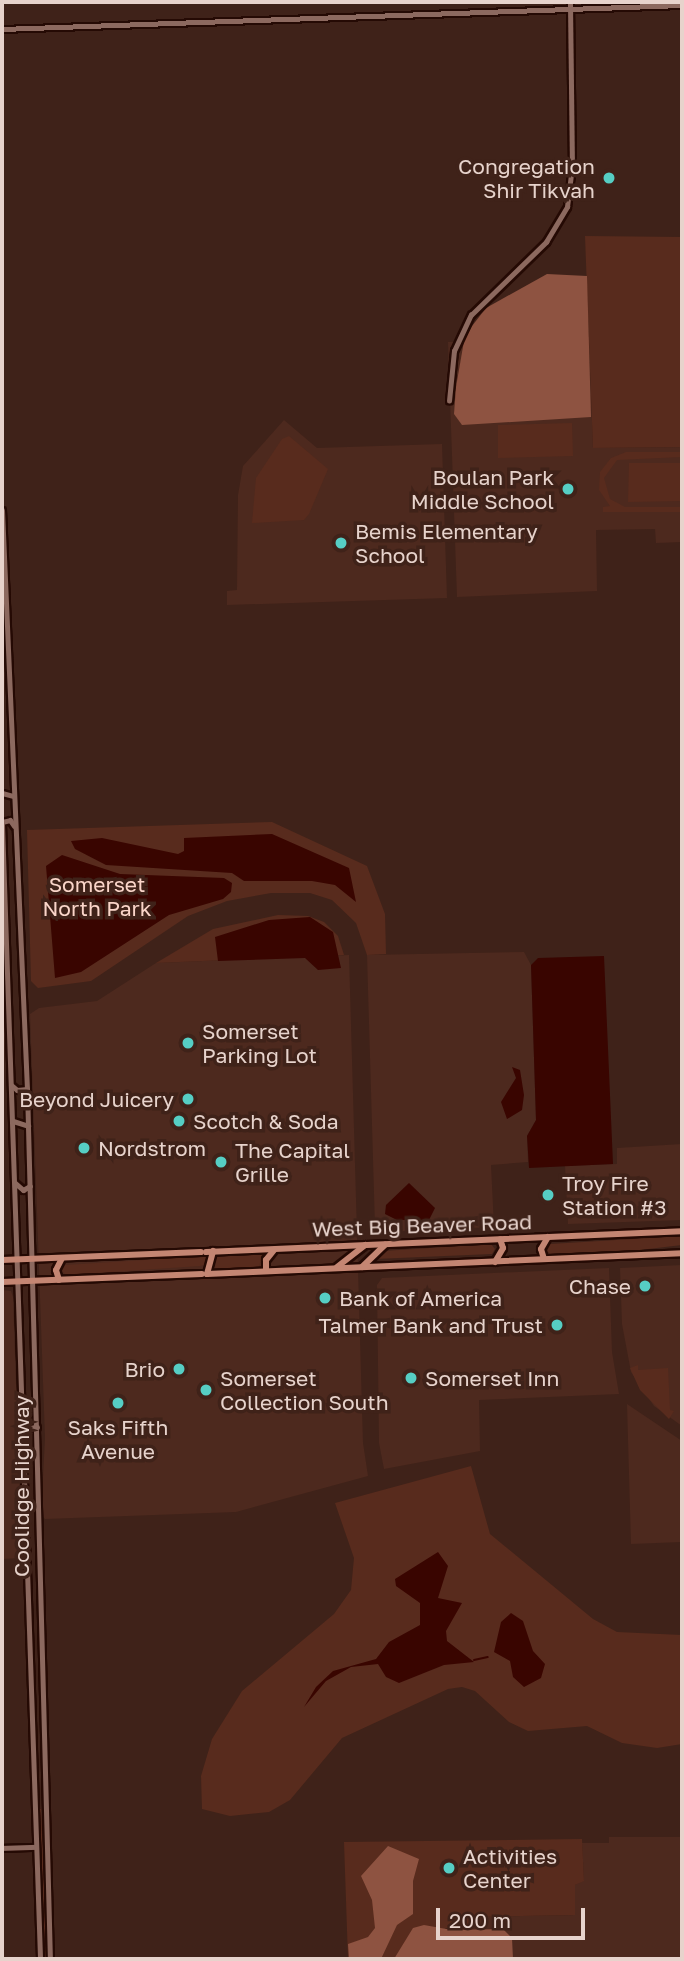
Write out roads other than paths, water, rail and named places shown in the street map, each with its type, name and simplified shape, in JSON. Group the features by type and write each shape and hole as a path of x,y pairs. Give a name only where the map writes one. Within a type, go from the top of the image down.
{"main road":[{"name":"Coolidge Highway","path":"2,510 5,690 13,796 27,1089 37,1427 38,1624 50,1959"},
{"path":"2,793 13,796"},
{"path":"2,823 10,820 14,826"},
{"name":"Coolidge Highway","path":"2,823 40,1959"},
{"path":"12,1085 17,1090 27,1089"},
{"path":"13,1121 28,1126"},
{"path":"15,1183 23,1189 30,1186"},
{"name":"West Big Beaver Road","path":"2,1260 682,1231"},
{"path":"544,1259 541,1249 548,1237"},
{"path":"495,1262 503,1248 500,1239"},
{"path":"362,1267 386,1244"},
{"path":"335,1268 365,1245"},
{"path":"266,1271 266,1260 276,1249"},
{"path":"204,1274 206,1252"},
{"name":"West Big Beaver Road","path":"2,1282 682,1253"},
{"path":"58,1280 56,1270 62,1258"},
{"path":"20,1335 35,1337"},
{"path":"22,1422 27,1428 37,1427"},
{"path":"27,1619 36,1618 38,1624"},
{"path":"34,1800 44,1803"}],"street":[{"path":"449,401 454,351 471,315 546,242 567,207 572,182 570,2"},
{"path":"2,29 682,5"},
{"path":"2,1848 36,1847"}],"waterway":[{"path":"474,1660 488,1657"}],"place":[{"name":"Congregation Shir Tikvah","path":"609,178"},
{"name":"Boulan Park Middle School","path":"568,489"},
{"name":"Bemis Elementary School","path":"341,543"},
{"name":"Somerset Parking Lot","path":"188,1043"},
{"name":"Beyond Juicery","path":"188,1099"},
{"name":"Scotch & Soda","path":"179,1121"},
{"name":"Nordstrom","path":"84,1148"},
{"name":"The Capital Grille","path":"221,1162"},
{"name":"Troy Fire Station #3","path":"548,1195"},
{"name":"Chase","path":"645,1286"},
{"name":"Bank of America","path":"325,1298"},
{"name":"Talmer Bank and Trust","path":"557,1325"},
{"name":"Brio","path":"179,1369"},
{"name":"Somerset Inn","path":"411,1378"},
{"name":"Somerset Collection South","path":"206,1390"},
{"name":"Saks Fifth Avenue","path":"118,1403"},
{"name":"Activities Center","path":"449,1868"}],"park label":[{"name":"Somerset North Park","path":"97,896"}]}
